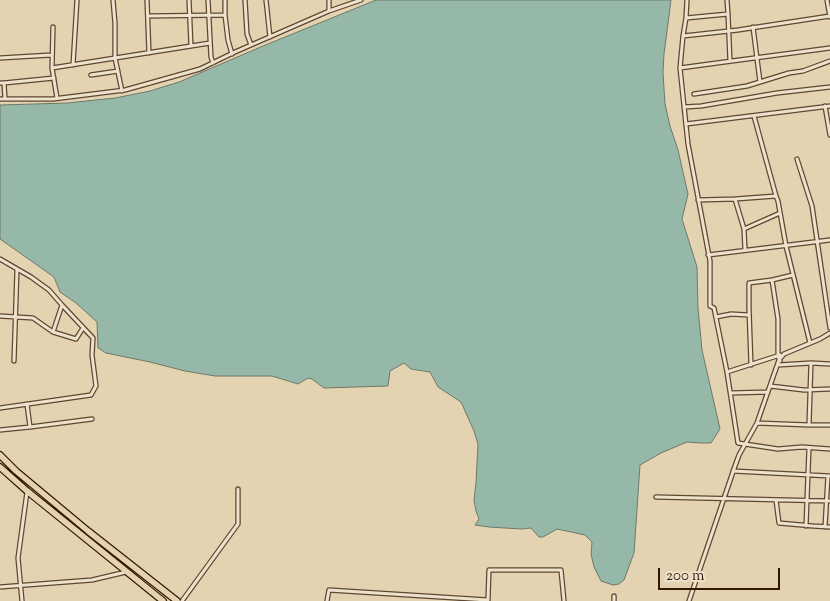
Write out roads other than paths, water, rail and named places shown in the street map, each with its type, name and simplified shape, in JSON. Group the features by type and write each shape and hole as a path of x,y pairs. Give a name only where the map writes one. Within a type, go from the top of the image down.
{"highway":[{"path":"0,455 16,471 88,531 177,601"},
{"path":"0,467 163,601"}],"street":[{"path":"73,65 77,0"},
{"path":"114,0 115,58 122,91"},
{"path":"147,0 149,53"},
{"path":"189,0 191,46"},
{"path":"208,0 211,57 213,63"},
{"path":"225,0 228,40 232,54"},
{"path":"245,0 246,34 251,45"},
{"path":"266,0 270,37"},
{"path":"329,0 329,12"},
{"path":"0,100 57,98 122,91 200,69 251,45 361,0"},
{"path":"687,0 680,68 688,144 710,261 710,306 714,308 728,372 738,443 778,449 830,449"},
{"path":"727,0 730,61"},
{"path":"683,36 830,17 827,0"},
{"path":"686,18 728,14"},
{"path":"148,16 225,15"},
{"path":"53,27 51,55 57,98"},
{"path":"753,27 760,82"},
{"path":"52,68 210,43"},
{"path":"680,68 830,48"},
{"path":"0,58 51,55"},
{"path":"694,94 747,86 803,71 830,61"},
{"path":"91,75 118,71"},
{"path":"5,100 2,83 54,78"},
{"path":"684,107 830,87"},
{"path":"825,106 830,134"},
{"path":"686,124 830,106"},
{"path":"754,116 778,201 786,246 810,343"},
{"path":"797,159 812,206 830,328"},
{"path":"698,200 735,200 776,196"},
{"path":"735,200 744,228 745,250"},
{"path":"744,228 780,213"},
{"path":"708,256 830,240"},
{"path":"0,259 49,290 93,338 92,355 96,386 91,395 0,408"},
{"path":"14,361 17,269"},
{"path":"751,364 749,283 793,275"},
{"path":"689,601 739,455 757,423 778,365 778,319 772,280"},
{"path":"53,332 62,305"},
{"path":"716,317 731,314 749,315"},
{"path":"0,316 33,318 53,332 76,339 83,328"},
{"path":"728,372 751,364 779,358 830,333"},
{"path":"779,358 784,365"},
{"path":"809,425 811,363"},
{"path":"778,365 830,364"},
{"path":"770,386 811,390 830,389"},
{"path":"731,393 768,392"},
{"path":"27,404 30,427"},
{"path":"0,430 92,419"},
{"path":"757,423 830,425"},
{"path":"806,526 809,448"},
{"path":"733,471 829,476 824,527"},
{"path":"182,601 238,524 238,489"},
{"path":"22,601 18,558 27,491"},
{"path":"656,498 828,501"},
{"path":"776,500 779,523 830,527"},
{"path":"326,601 329,590 488,600 489,570 561,570 564,601"},
{"path":"0,587 92,580 127,572"},
{"path":"396,601 397,594"},
{"path":"614,596 614,601"}]}
